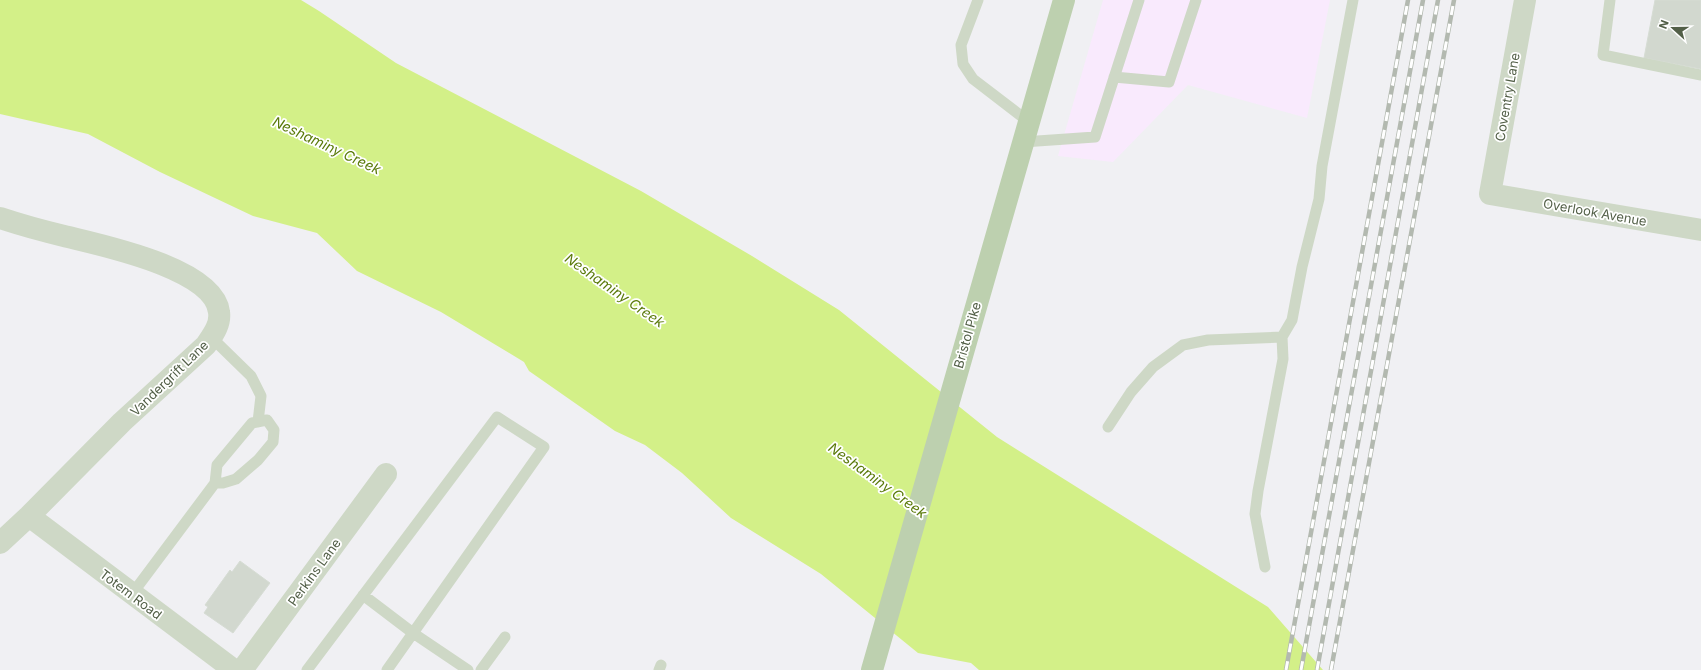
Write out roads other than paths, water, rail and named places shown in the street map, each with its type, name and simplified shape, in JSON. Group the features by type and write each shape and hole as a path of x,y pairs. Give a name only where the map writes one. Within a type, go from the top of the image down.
{"main road":[{"name":"Bristol Pike","path":"872,670 1064,0"}],"street":[{"name":"Coventry Lane","path":"1490,194 1525,0"},
{"name":"Overlook Avenue","path":"1490,194 1701,230"},
{"name":"Vandergrift Lane","path":"0,218 125,251 160,263 185,276 206,290 215,300 219,312 219,319 206,345 122,422 29,516 0,543"},
{"name":"Perkins Lane","path":"242,670 386,474"},
{"name":"Totem Road","path":"29,516 234,670"}],"lane":[{"path":"978,0 961,45 963,64 973,79 1026,132 1095,137 1139,0"},
{"path":"1114,77 1169,82 1196,0"},
{"path":"1265,567 1255,514 1258,491 1283,359 1282,337 1292,320 1302,267 1319,199 1322,166 1353,0"},
{"path":"1610,0 1603,55 1701,75"},
{"path":"211,337 251,376 261,396 258,422"},
{"path":"1108,427 1131,392 1153,367 1183,345 1208,340 1282,337"},
{"path":"307,670 497,417 544,447 387,670"},
{"path":"132,594 214,483 217,465 252,423 268,420 274,430 272,442 258,460 236,479 223,483 214,483"},
{"path":"363,595 413,633 468,670"},
{"path":"481,670 504,637"}],"water":[{"name":"Neshaminy Creek","path":"0,0 301,0 396,63 641,191 752,256 839,310 997,437 1268,607 1323,670 979,670 971,663 918,653 821,574 731,518 682,473 645,445 615,431 529,371 524,362 441,312 357,271 317,233 253,216 160,172 88,134 0,114"}],"railway":[{"path":"1286,670 1408,0"},
{"path":"1301,670 1423,0"},
{"path":"1317,670 1438,0"},
{"path":"1331,670 1454,0"}]}
